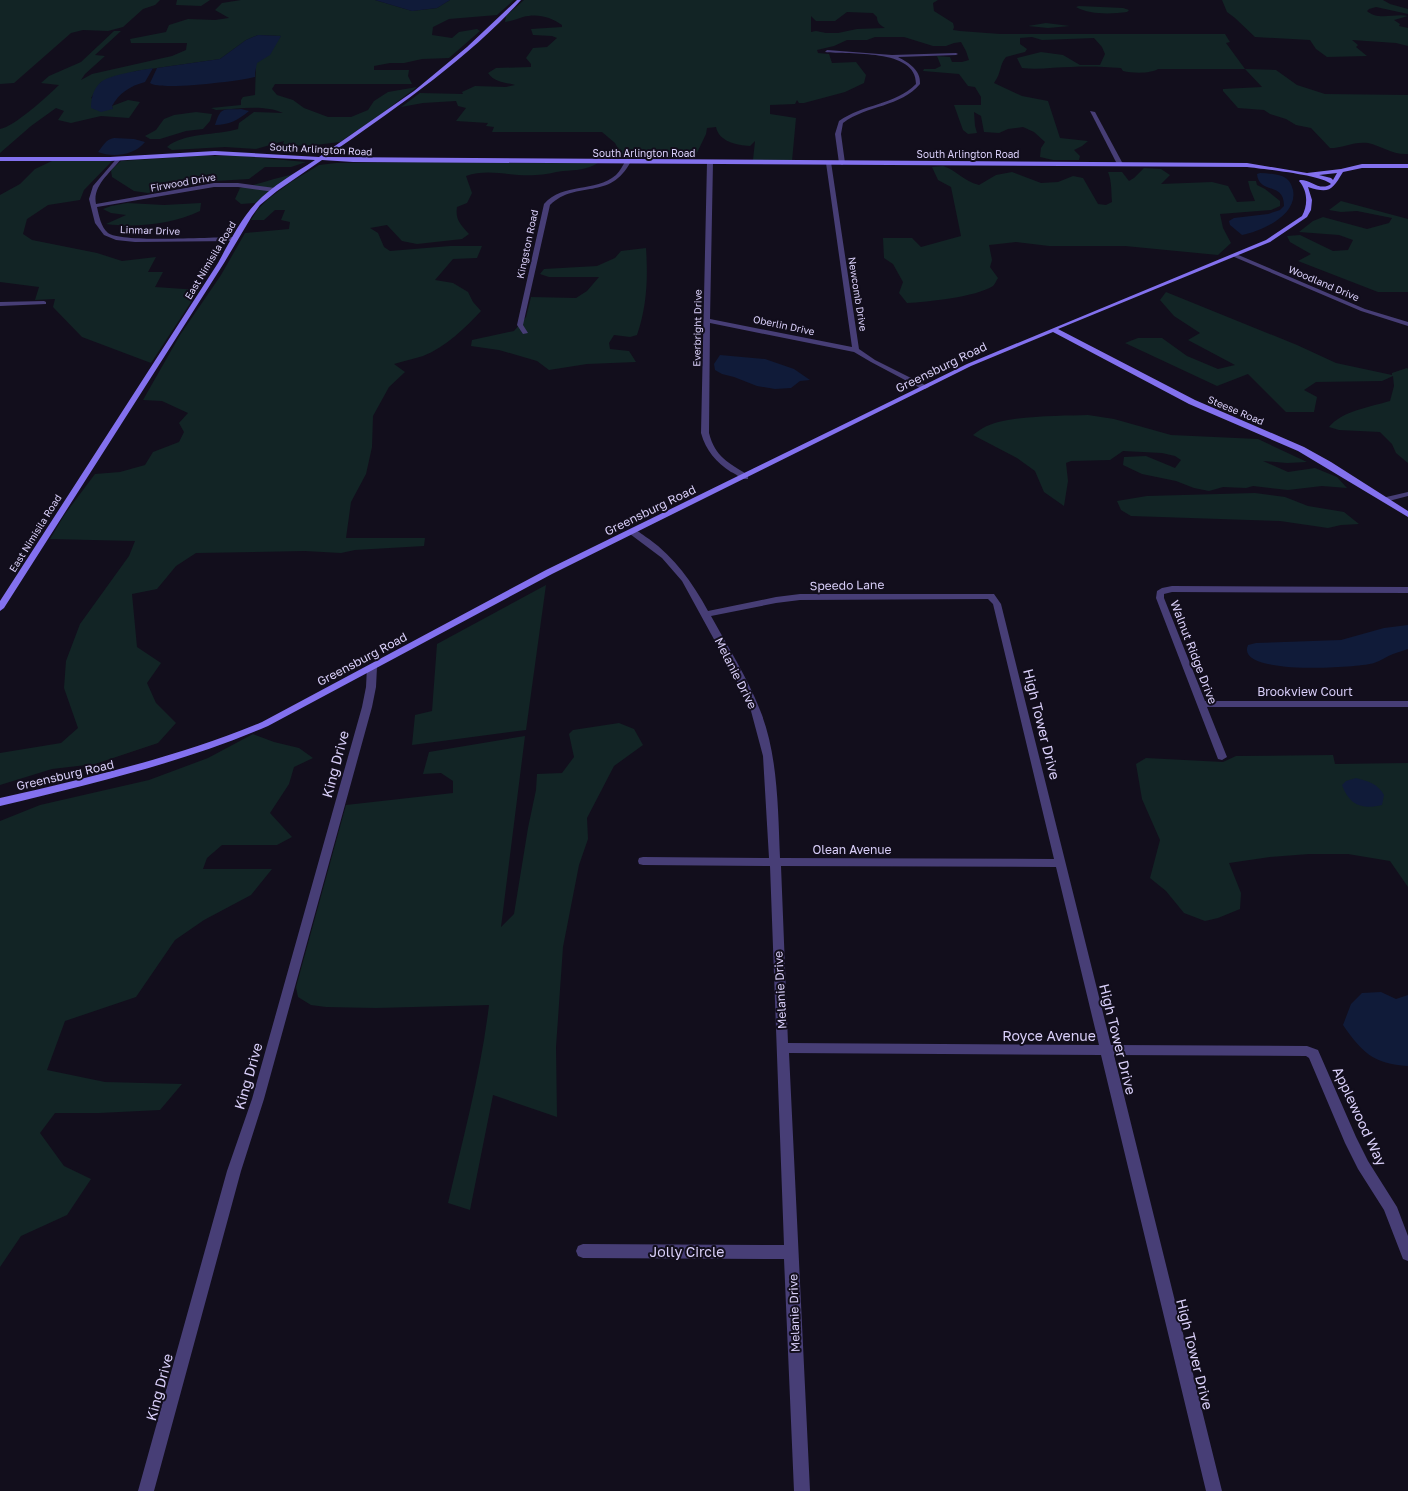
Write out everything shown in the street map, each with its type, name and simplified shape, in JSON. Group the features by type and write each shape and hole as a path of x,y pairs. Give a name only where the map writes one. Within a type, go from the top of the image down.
{"street":[{"name":"East Nimisila Road","path":"0,608 169,342 210,282 252,210 275,190 396,108 435,78 519,0"},
{"path":"827,51 892,56 956,54"},
{"path":"842,163 838,134 841,122 859,111 905,95 918,84 919,77 915,72 892,56"},
{"path":"1092,112 1120,164"},
{"name":"South Arlington Road","path":"0,159 118,158 215,153 322,159 1247,165 1288,172 1321,187"},
{"name":"Linmar Drive","path":"118,158 96,187 92,199 102,229 106,234 116,238 136,240 235,239"},
{"name":"Kingston Road","path":"525,333 520,325 547,204 552,199 561,195 598,186 615,179 622,172 628,162"},
{"name":"Everbright Drive","path":"710,162 705,433 706,441 711,452 745,477"},
{"name":"Newcomb Drive","path":"828,163 856,350"},
{"path":"1302,179 1340,172 1362,166 1408,166"},
{"path":"1302,179 1305,177 1340,172"},
{"path":"1302,179 1308,193 1321,187 1332,186 1340,172"},
{"path":"1316,176 1329,179 1333,183"},
{"name":"Firwood Drive","path":"94,206 214,185 238,185 275,190"},
{"name":"Greensburg Road","path":"0,802 124,773 187,755 218,744 271,721 549,572 745,477 976,362 1268,241 1304,216 1308,210 1308,193"},
{"name":"Woodland Drive","path":"1234,255 1363,310 1408,324"},
{"path":"0,304 44,303"},
{"name":"Oberlin Drive","path":"707,320 856,350"},
{"name":"Steese Road","path":"1053,329 1192,402 1302,449 1408,515"},
{"path":"856,350 873,361 925,387"},
{"path":"1385,500 1408,494"},
{"name":"Melanie Drive","path":"632,532 651,544 676,567 684,578 747,691 756,711 768,756 775,862 802,1491"},
{"name":"Walnut Ridge Drive","path":"1222,757 1160,598 1160,593 1172,588 1408,590"},
{"name":"Speedo Lane","path":"705,614 776,600 806,597 991,596"},
{"name":"High Tower Drive","path":"991,596 997,604 1214,1491"},
{"name":"King Drive","path":"146,1491 234,1171 258,1099 359,732 370,691 372,667"},
{"name":"Brookview Court","path":"1201,704 1408,704"},
{"name":"Olean Avenue","path":"643,861 1060,863"},
{"name":"Royce Avenue","path":"783,1048 1289,1050 1308,1051 1314,1054"},
{"name":"Applewood Way","path":"1314,1054 1350,1139 1363,1165 1390,1208 1408,1254"},
{"name":"Jolly Circle","path":"583,1251 791,1252"}],"shaded area":[{"path":"0,0 160,0 155,5 143,9 123,27 108,31 83,30 71,33 14,83 0,84"},
{"path":"177,0 210,0 201,6 176,5"},
{"path":"241,0 375,0 412,11 437,8 450,0 514,0 497,15 449,19 433,27 432,35 452,38 459,32 477,29 480,31 449,58 422,59 404,63 390,63 374,66 374,70 409,70 408,76 412,84 275,84 272,89 277,95 293,100 304,108 328,117 351,117 368,110 374,101 388,92 417,87 340,142 315,145 282,146 284,141 256,149 225,147 172,150 167,147 182,139 238,129 239,123 254,112 283,113 276,110 259,108 216,110 211,108 241,105 241,100 243,97 255,95 256,63 281,36 258,35 246,40 220,59 136,71 101,82 91,98 113,109 112,106 128,100 140,102 129,118 101,116 71,123 58,120 64,111 56,108 31,126 0,153 0,129 14,123 40,103 59,85 41,83 49,76 81,62 114,31 121,31 95,55 105,56 85,74 81,80 92,74 172,56 186,50 187,43 131,43 130,39 166,32 169,25 188,19 215,20 229,18 215,10 222,3"},
{"path":"524,0 938,0 933,3 934,11 953,23 953,30 960,31 1000,34 1225,34 1230,42 1226,43 1245,69 1158,69 1155,71 1141,73 1123,71 1121,68 1103,67 1022,68 1017,58 1041,52 1063,55 1080,65 1100,65 1105,54 1102,47 1094,38 1042,40 1032,37 1020,38 1020,44 1027,49 1025,52 1006,57 994,83 1022,96 1048,101 1060,138 1088,141 1074,150 1080,156 1079,160 1053,160 1040,157 1041,148 1045,142 1034,132 1023,127 1008,129 999,133 984,132 981,116 974,112 977,133 968,134 963,130 954,105 981,105 981,97 975,87 968,86 959,74 923,71 924,69 935,69 941,66 937,56 950,57 952,62 969,60 961,42 946,46 933,46 904,37 875,37 867,40 847,40 834,46 817,50 818,53 829,54 832,63 856,62 866,75 864,83 845,92 804,103 799,103 797,100 795,104 770,105 770,114 796,118 792,161 753,160 755,141 750,146 729,142 721,136 716,127 707,128 706,134 695,157 623,158 615,143 602,132 492,132 494,127 486,126 488,123 456,121 466,108 458,106 456,101 423,103 401,107 420,93 463,94 462,92 475,86 506,87 515,85 500,82 488,73 496,68 531,67 531,64 526,58 533,48 547,47 557,38 552,36 533,35 531,29 562,27 562,25 549,18 533,15 505,22 506,16","holes":["847,12 873,13 877,17 879,24 885,28 857,29 838,33 811,32 811,16 816,21 835,21"]},
{"path":"1222,0 1383,0 1390,4 1408,9 1408,14 1376,7 1367,11 1376,16 1408,16 1394,20 1400,24 1399,26 1408,28 1408,46 1396,43 1352,40 1358,45 1356,47 1367,56 1327,57 1316,49 1310,40 1255,37 1227,12"},
{"path":"1076,7 1123,8 1129,10 1127,12 1101,13 1082,10"},
{"path":"1046,23 1070,26 1048,28 1028,26"},
{"path":"1245,69 1276,70 1297,85 1325,94 1408,95 1408,154 1392,152 1368,143 1358,143 1330,148 1311,128 1296,125 1264,110 1238,108 1223,91 1223,89 1262,87"},
{"path":"196,112 212,114 210,121 203,129 186,131 160,139 150,139 145,136 156,130 164,119 174,115"},
{"path":"197,156 240,156 306,162 291,167 265,167 249,179 216,181 148,193 134,191 112,177 111,170 121,161"},
{"path":"52,161 112,161 84,190 80,200 48,205 27,219 23,234 32,240 97,253 122,261 156,257 148,272 163,272 155,287 199,290 151,363 82,337 53,307 55,299 35,300 39,287 0,282 0,195 20,184 35,169"},
{"path":"336,163 598,163 581,169 539,175 483,173 466,176 472,193 467,203 457,207 459,222 469,234 462,239 417,244 402,241 387,225 370,228 378,233 384,247 390,251 450,246 482,246 477,258 453,259 435,280 453,283 468,292 473,302 481,311 462,330 440,348 423,356 394,364 405,372 389,387 373,416 372,447 366,474 351,502 346,538 425,538 424,546 355,550 341,553 305,551 196,553 176,566 157,589 132,594 137,647 161,663 147,683 156,703 176,723 158,743 95,764 52,769 0,785 0,753 61,743 78,728 64,688 66,661 80,624 129,556 135,541 50,539 65,514 95,474 120,472 145,465 153,452 179,442 184,432 179,423 188,413 162,401 143,400 180,335 221,275 245,233 289,229 290,222 281,220 285,210 275,210 264,220 251,220 257,210 268,199 291,182 319,165"},
{"path":"943,166 979,185 996,175 1012,172 1041,183 1058,182 1073,176 1083,178 1098,204 1106,205 1112,202 1111,183 1108,172 1122,172 1129,181 1144,168 1161,169 1170,175 1161,184 1212,182 1228,186 1237,202 1255,201 1248,181 1256,181 1257,185 1265,189 1280,201 1280,206 1271,210 1220,214 1223,228 1231,243 1218,255 1125,246 1049,246 1016,242 989,245 992,260 990,267 998,278 993,286 964,296 907,303 899,293 903,282 893,264 884,258 883,238 912,238 921,247 961,236 951,187 938,180 932,167"},
{"path":"294,174 255,203 241,204 235,199 240,188"},
{"path":"1341,201 1408,219 1408,292 1378,292 1298,261 1311,254 1290,242 1287,236 1300,235 1333,251 1348,250 1353,240 1339,235 1299,232 1313,221 1323,217 1367,229 1389,223 1392,218 1357,211 1341,212 1329,210"},
{"path":"127,203 164,205 201,203 200,211 166,222 142,225 106,224 126,215 111,213 103,209"},
{"path":"646,248 647,270 645,303 637,335 630,337 614,335 609,343 610,349 629,351 636,362 587,364 549,370 537,361 499,350 471,346 472,340 514,331 526,317 531,297 576,298 587,291 599,277 549,277 540,274 544,269 597,266 615,258 621,251"},
{"path":"1166,292 1297,345 1336,363 1392,375 1392,373 1407,368 1408,463 1396,453 1392,444 1380,432 1339,430 1329,427 1341,417 1349,413 1390,401 1394,386 1393,376 1382,381 1316,382 1304,390 1317,397 1314,412 1286,412 1248,374 1217,386 1125,343 1138,338 1162,338 1187,356 1218,369 1235,365 1188,340 1200,333 1174,316 1160,300"},
{"path":"1088,415 1114,419 1171,435 1258,439 1307,462 1287,463 1263,461 1288,472 1315,468 1337,477 1347,488 1322,486 1288,490 1253,486 1246,488 1223,487 1209,491 1194,488 1176,481 1142,474 1123,465 1124,457 1146,456 1175,468 1181,460 1175,456 1162,453 1123,451 1110,460 1071,461 1066,463 1068,481 1064,506 1044,492 1035,471 1017,458 973,435 983,428 993,424 1019,418"},
{"path":"1255,493 1285,497 1308,506 1344,512 1359,524 1341,525 1328,528 1280,521 1131,516 1121,510 1117,501 1147,496"},
{"path":"546,585 526,730 412,745 415,715 432,711 437,644"},
{"path":"619,723 634,729 643,745 614,766 587,818 588,839 579,865 563,947 556,1047 557,1117 493,1095 470,1210 448,1203 476,1080 486,1030 489,1005 376,1008 326,1007 311,1005 298,997 296,987 346,805 453,793 453,781 441,773 423,774 429,752 525,736 501,927 514,914 528,828 536,790 537,774 562,773 574,757 569,734 573,730"},
{"path":"253,734 274,742 299,748 313,758 294,767 289,784 270,813 292,837 277,845 222,845 207,858 203,869 272,869 251,895 204,920 175,940 136,997 65,1021 47,1070 105,1082 182,1084 160,1110 99,1113 55,1113 40,1133 64,1166 91,1179 67,1215 21,1236 0,1267 0,821 40,805 149,780 208,758"},
{"path":"1333,755 1335,764 1408,763 1408,887 1390,861 1348,854 1309,854 1270,857 1229,863 1241,893 1240,909 1218,918 1205,921 1184,913 1166,891 1150,878 1160,840 1142,799 1136,764 1146,758 1223,762 1236,756"}],"water":[{"path":"375,0 450,0 437,8 412,11"},
{"path":"258,35 281,36 270,55 257,63 255,77 218,83 184,86 157,85 150,83 157,68 220,59 246,40"},
{"path":"153,68 145,82 130,88 118,97 112,106 113,109 101,112 91,108 93,94 96,88 105,79 134,71"},
{"path":"241,109 249,111 233,121 215,125 219,115 224,110"},
{"path":"114,138 134,139 145,142 136,150 123,154 110,155 98,152 107,141"},
{"path":"1268,173 1286,178 1293,190 1293,199 1290,207 1277,220 1259,230 1242,235 1230,225 1229,221 1234,218 1268,214 1280,210 1284,206 1283,198 1280,193 1266,187 1259,180 1257,174"},
{"path":"720,355 765,359 794,369 810,380 800,381 791,388 775,389 757,386 722,374 715,370 714,364"},
{"path":"1408,625 1408,649 1374,663 1346,667 1300,668 1277,666 1260,662 1249,655 1248,645 1256,643 1341,640 1384,628"},
{"path":"1356,778 1369,782 1382,791 1384,795 1382,805 1368,807 1362,806 1352,801 1348,797 1342,785 1346,781"},
{"path":"1381,992 1396,999 1408,995 1408,1066 1386,1063 1370,1055 1356,1043 1343,1025 1351,1004 1362,993"}]}
